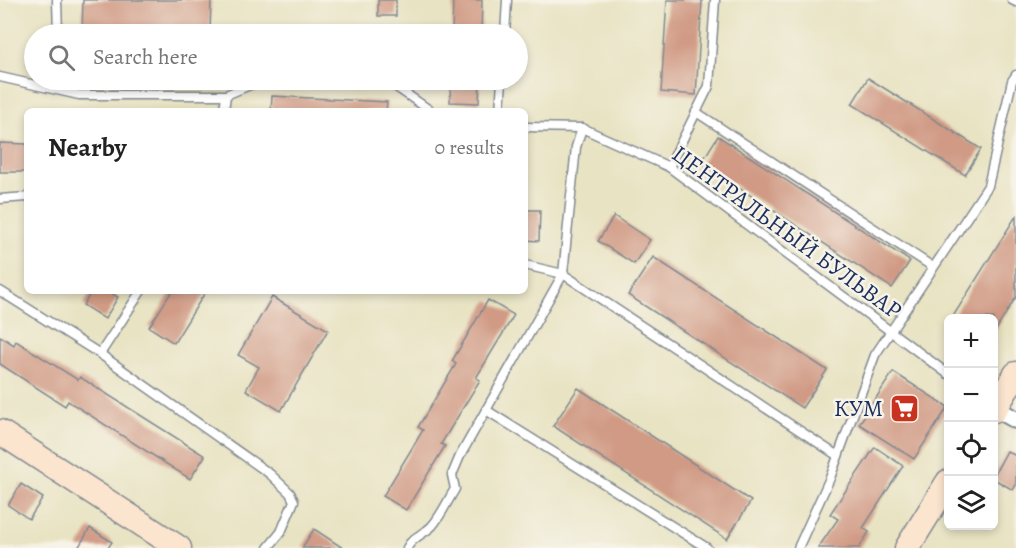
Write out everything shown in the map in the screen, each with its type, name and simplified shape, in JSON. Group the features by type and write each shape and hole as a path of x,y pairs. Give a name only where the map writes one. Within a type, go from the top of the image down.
{"street":[{"path":"998,402 1016,374"},
{"path":"998,410 1016,420"},
{"path":"0,432 173,546"},
{"path":"907,548 944,488"}],"lane":[{"path":"57,0 58,24"},
{"path":"506,24 507,0"},
{"path":"669,167 709,86 715,0"},
{"path":"1012,0 1016,2"},
{"path":"798,548 821,499 871,364 890,331 988,186 1012,81 1016,75"},
{"path":"0,77 24,83"},
{"path":"54,90 79,95 226,95 238,90"},
{"path":"401,90 427,108"},
{"path":"500,108 501,90"},
{"path":"224,108 226,95"},
{"path":"696,112 933,267"},
{"name":"ЦЕНТРАЛЬНЫЙ БУЛЬВАР","path":"528,126 582,128 669,167 944,371"},
{"path":"407,548 421,533 432,526 455,489 452,475 460,456 563,274 576,147 582,128"},
{"path":"0,199 24,197"},
{"path":"528,266 563,274 838,456"},
{"path":"0,291 100,354 270,474 294,501 281,532 268,548"},
{"path":"100,354 139,294"},
{"path":"486,410 707,548"}],"building":[{"path":"83,0 211,0 210,24 82,24"},
{"path":"378,0 396,0 396,16 378,16"},
{"path":"453,0 482,0 481,24 452,24"},
{"path":"667,0 702,0 696,95 661,92"},
{"path":"868,78 981,149 965,175 852,104"},
{"path":"451,90 480,90 479,103 450,102"},
{"path":"272,96 387,102 386,108 271,108"},
{"path":"718,136 910,261 892,288 701,163"},
{"path":"0,143 24,144 24,172 0,172"},
{"path":"528,210 540,210 539,241 528,240"},
{"path":"614,216 650,240 634,264 598,241"},
{"path":"1016,216 1016,297 998,326 998,314 955,314"},
{"path":"653,257 827,370 802,408 628,295"},
{"path":"90,294 112,294 118,297 105,319 83,305"},
{"path":"170,294 204,294 174,343 149,327"},
{"path":"272,297 328,330 281,411 246,390 259,367 238,355"},
{"path":"488,300 514,315 476,378 480,380 441,444 445,446 406,510 383,496 423,430 418,427 456,364 452,361"},
{"path":"0,336 14,345 16,341 78,380 80,377 205,456 190,479 68,401 65,406 0,364"},
{"path":"893,372 944,404 944,413 914,459 859,424"},
{"path":"578,388 751,501 727,539 553,426"},
{"path":"875,447 903,466 863,528 869,532 859,548 818,548 838,519 830,514"},
{"path":"1007,451 1016,456 1016,485 1013,490 998,481 998,468"},
{"path":"21,484 43,498 29,519 8,505"},
{"path":"90,528 112,542 108,548 78,548"},
{"path":"314,529 343,548 302,548"}],"place":[{"name":"КУМ","path":"904,408"}]}
